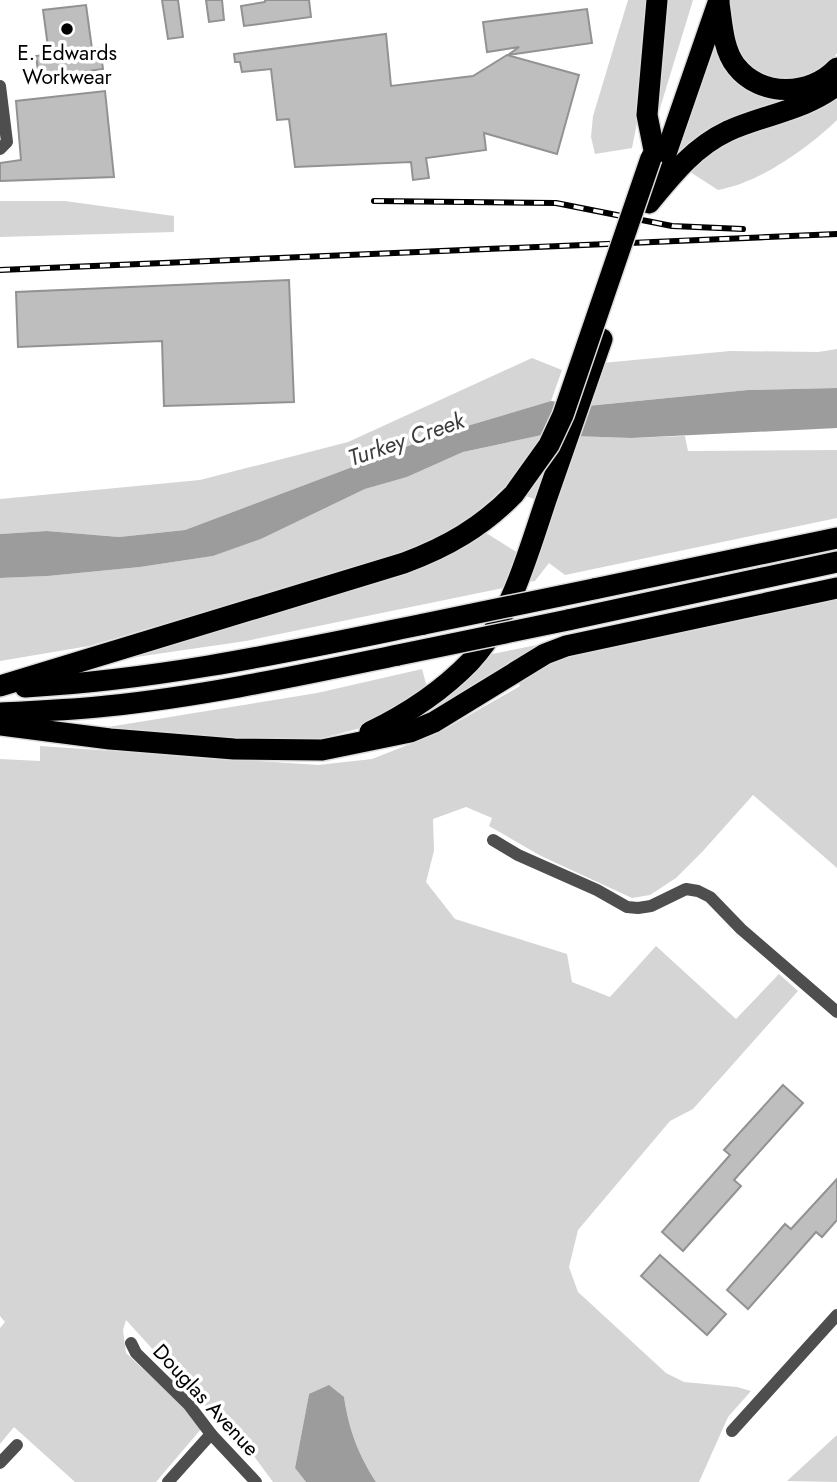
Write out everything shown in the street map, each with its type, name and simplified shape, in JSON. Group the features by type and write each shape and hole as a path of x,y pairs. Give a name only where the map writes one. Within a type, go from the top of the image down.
{"highway":[{"path":"0,687 414,560 471,532 514,494 549,445 563,415 662,158 647,115 657,0"},
{"path":"336,748 401,717 425,701 470,662 500,621 545,505 649,203 714,0"},
{"path":"714,0 734,65 751,80 772,89 794,90 814,84 837,68"},
{"path":"662,158 703,145 716,137 816,99 837,85"},
{"path":"0,687 101,681 220,665 837,538"},
{"path":"0,713 105,707 199,694 568,620 837,562"},
{"path":"0,724 110,739 234,749 288,751 336,748 410,732 434,722 545,654 566,646 837,588"}],"street":[{"path":"0,86 7,142 0,149"},
{"path":"493,840 518,855 597,890 627,907 651,906 686,889 710,897 741,929 837,1012"},
{"path":"732,1431 837,1315"},
{"name":"Douglas Avenue","path":"131,1343 136,1353 189,1405 211,1434 256,1482"},
{"path":"168,1482 211,1434"},
{"path":"0,1463 17,1445"}],"shaded area":[{"path":"628,0 646,0 637,123 632,148 595,154 591,137 593,116"},
{"path":"660,0 693,0 657,118"},
{"path":"731,0 837,0 837,53 828,66 796,81 772,79 754,70 737,52 729,11"},
{"path":"712,43 718,45 779,97 782,105 680,157 674,155"},
{"path":"837,96 837,120 809,144 749,181 718,190 687,170 715,145"},
{"path":"0,201 65,201 174,216 174,232 0,237"},
{"path":"837,349 837,388 748,390 586,406 602,363 730,351 818,352"},
{"path":"532,358 562,370 551,401 440,434 185,530 119,537 47,531 0,534 0,499 200,480 348,442"},
{"path":"837,388 837,428 631,438 542,435 463,452 407,477 365,489 261,539 213,556 140,567 0,578 0,534 47,531 119,537 185,530 440,434 551,401 587,406 748,390"},
{"path":"542,435 631,438 685,436 688,451 837,450 837,518 565,575 549,563 535,581 526,582 554,506 503,488 462,523 416,549 89,646 0,661 0,578 140,567 213,556 261,539 365,489 407,477 463,452"},
{"path":"483,531 518,553 508,587 246,641 129,658 127,653"},
{"path":"837,598 837,868 753,795 676,878 650,895 632,898 541,856 489,826 492,818 466,807 433,819 434,851 426,882 455,919 567,954 572,982 610,997 656,946 736,1019 779,974 798,991 693,1109 670,1121 578,1230 569,1267 578,1292 666,1373 684,1382 737,1387 751,1391 728,1417 699,1482 376,1482 355,1441 344,1397 309,1394 295,1468 306,1482 273,1482 248,1448 199,1400 126,1320 123,1330 126,1353 182,1405 201,1429 156,1482 75,1482 14,1427 0,1444 0,1328 5,1322 0,1316 0,759 40,761 40,746 318,765 372,759 438,733 520,686 518,682 553,661 588,651"},
{"path":"557,641 414,722 449,695 487,655"},
{"path":"422,669 428,691 361,728 307,742 109,733 108,727 317,693"},
{"path":"329,1385 344,1397 355,1441 376,1482 306,1482 295,1468 309,1394"},
{"path":"837,1435 837,1482 787,1481"}],"building":[{"path":"162,0 178,0 183,37 168,39"},
{"path":"206,0 222,0 224,20 209,22"},
{"path":"265,0 309,0 311,17 244,26 241,6"},
{"name":"E. Edwards Workwear","path":"86,5 92,49 100,48 103,69 39,78 36,56 49,54 43,10"},
{"path":"587,9 592,43 508,55 519,47 487,52 483,22"},
{"path":"386,34 391,86 473,76 507,55 579,75 557,154 484,133 486,150 426,158 429,178 413,180 411,162 295,167 289,119 277,120 271,69 242,72 240,62 235,62 234,54"},
{"path":"105,91 114,177 0,181 0,163 21,160 16,101"},
{"path":"289,280 294,402 164,406 162,341 18,347 16,292"},
{"path":"783,1085 803,1103 734,1180 741,1186 683,1251 662,1232 730,1155 724,1150"},
{"path":"837,1179 837,1220 822,1237 816,1232 748,1309 727,1290 785,1224 791,1229"},
{"path":"660,1255 726,1314 707,1335 641,1276"}],"railway":[{"path":"374,201 556,203 672,226 743,229"},
{"path":"0,270 837,234"}],"place":[{"name":"E. Edwards Workwear","path":"67,29"}],"water label":[{"name":"Turkey Creek","path":"406,439"}]}
